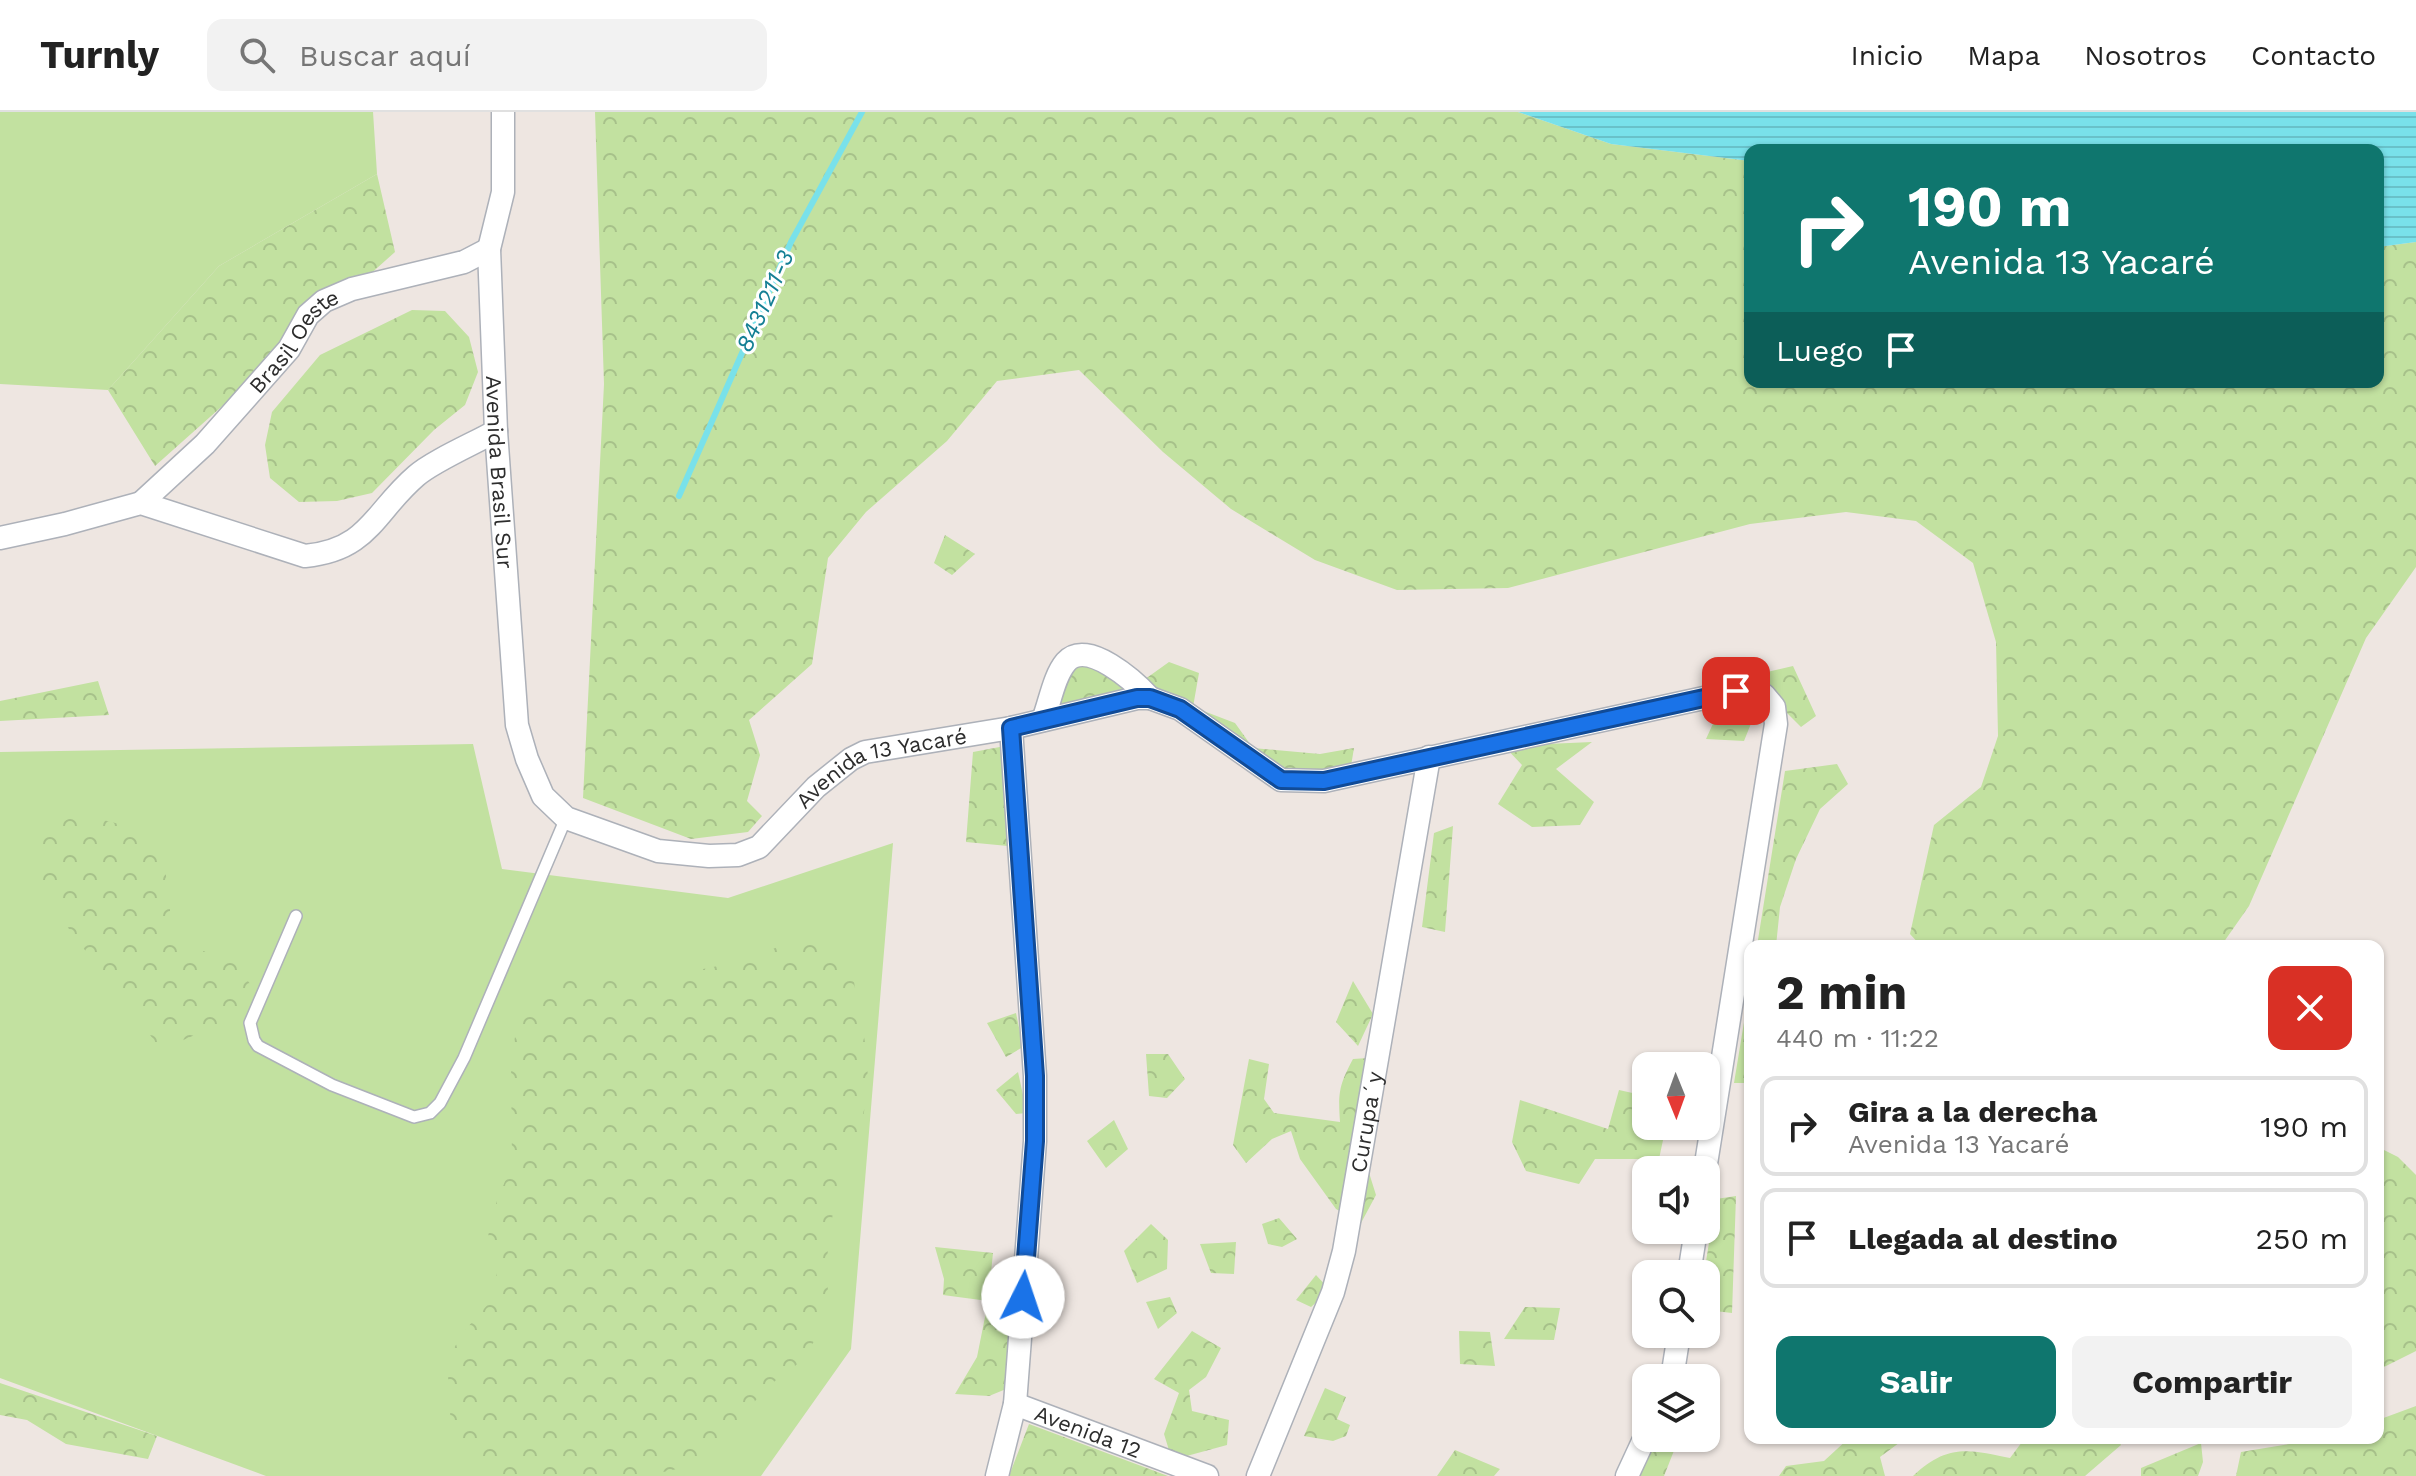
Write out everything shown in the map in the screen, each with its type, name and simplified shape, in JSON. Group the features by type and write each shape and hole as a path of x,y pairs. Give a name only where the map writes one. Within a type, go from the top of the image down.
{"street":[{"name":"Avenida Brasil Sur","path":"503,112 503,192 489,249 496,431 517,725 543,796 566,818"},
{"name":"Brasil Oeste","path":"0,538 141,503 205,444 289,349 308,315 324,301 352,289 464,262 489,249"},
{"path":"141,503 305,556 328,554 353,542 370,527 416,475 496,431"},
{"path":"1043,720 1060,671 1071,658 1086,654 1100,659 1137,684 1150,698 1180,709 1281,780 1324,781 1736,691 1764,695 1774,707 1776,724 1707,1156"},
{"name":"Avenida 13 Yacaré","path":"566,818 658,851 709,856 738,855 759,847 816,787 851,759 865,752 1011,728 1137,698 1150,698"},
{"path":"997,1476 1015,1404 1035,1141 1035,1076 1011,728"},
{"name":"Curupa´y","path":"1258,1476 1333,1292 1344,1251 1429,757"},
{"name":"Avenida 12","path":"1015,1404 1207,1476"},
{"path":"1627,1476 1638,1452"}],"lane":[{"path":"296,916 250,1023 258,1046 332,1085 414,1117 430,1113 440,1103 464,1058 566,818"}],"green space":[{"path":"0,112 373,112 377,174 219,266 108,390 0,384"},
{"path":"595,112 1518,112 1611,144 1744,160 1744,388 2384,388 2384,246 2416,242 2416,567 2366,638 2249,906 2225,940 1916,940 1910,934 1934,825 1981,787 1998,736 1996,642 1973,563 1916,521 1846,512 1750,524 1508,588 1397,590 1315,560 1231,509 1163,452 1079,370 997,381 947,441 866,512 828,558 812,664 749,720 760,755 747,801 762,816 748,832 691,839 583,798 604,384"},
{"path":"377,174 395,252 155,466 108,390 219,266"},
{"path":"412,310 445,311 469,337 478,372 465,405 434,430 372,493 337,501 299,502 270,478 265,445 272,412 320,355"},
{"path":"945,535 975,554 952,575 934,563"},
{"path":"1094,657 1141,682 1169,662 1199,673 1193,707 1235,723 1253,748 1320,754 1354,748 1351,766 1304,772 1280,770 1164,694 1061,705 1042,691"},
{"path":"1793,666 1816,716 1801,727 1750,676"},
{"path":"98,681 109,715 0,721 0,701"},
{"path":"1721,706 1756,711 1744,741 1706,739"},
{"path":"1592,742 1556,769 1594,802 1580,825 1532,827 1498,804 1522,765 1504,746"},
{"path":"473,744 502,869 728,898 893,843 851,1349 761,1476 266,1476 0,1378 0,752"},
{"path":"1005,746 1008,846 966,842 973,752"},
{"path":"1837,764 1848,784 1820,809 1796,859 1780,907 1777,940 1758,940 1785,771"},
{"path":"70,818 103,820 140,829 164,858 172,928 200,950 232,960 254,989 235,1017 161,1050 106,974 77,941 53,905 38,870 39,834"},
{"path":"1453,826 1445,932 1422,927 1434,833"},
{"path":"797,938 835,947 854,982 867,1053 868,1087 862,1124 846,1152 836,1189 827,1258 828,1295 820,1328 806,1358 778,1378 754,1402 716,1460 646,1476 484,1476 467,1461 451,1427 447,1359 466,1329 491,1301 498,1268 488,1236 497,1200 512,1165 511,1059 517,1026 535,996 570,974 610,970 688,972 762,954"},
{"path":"1353,981 1373,1014 1358,1046 1336,1022"},
{"path":"1016,1013 1023,1047 1006,1057 987,1023"},
{"path":"1744,1022 1744,1083 1734,1083"},
{"path":"1146,1054 1168,1054 1185,1079 1167,1098 1149,1096"},
{"path":"1368,1058 1354,1125 1376,1195 1361,1223 1336,1209 1300,1159 1291,1131 1272,1139 1246,1163 1233,1145 1249,1059 1269,1064 1264,1099 1274,1113 1340,1122 1340,1096 1345,1076 1353,1059"},
{"path":"1018,1072 1027,1113 1016,1114 996,1090"},
{"path":"1619,1090 1632,1093 1632,1140 1663,1140 1660,1156 1595,1159 1579,1184 1526,1171 1512,1142 1520,1100 1608,1129"},
{"path":"1114,1120 1128,1149 1106,1168 1087,1141"},
{"path":"2384,1150 2398,1157 2416,1175 2416,1351 2384,1367"},
{"path":"1736,1196 1732,1313 1720,1312 1720,1260 1706,1260 1709,1244 1720,1244 1720,1198"},
{"path":"1279,1218 1297,1239 1282,1247 1268,1244 1262,1224"},
{"path":"1151,1224 1168,1240 1167,1269 1137,1283 1124,1251"},
{"path":"1236,1242 1234,1274 1211,1273 1200,1244"},
{"path":"935,1247 993,1253 988,1301 943,1295 944,1279"},
{"path":"1316,1275 1330,1290 1311,1307 1296,1300"},
{"path":"1170,1297 1177,1313 1158,1329 1146,1302"},
{"path":"1525,1307 1560,1308 1554,1340 1504,1339"},
{"path":"986,1312 1024,1325 1011,1387 989,1396 955,1394 977,1357"},
{"path":"1192,1331 1221,1348 1206,1377 1189,1390 1192,1411 1229,1420 1227,1445 1172,1460 1164,1434 1179,1393 1154,1379"},
{"path":"1459,1331 1490,1332 1495,1366 1460,1364"},
{"path":"0,1383 157,1436 148,1459 66,1444 27,1420 0,1415"},
{"path":"1325,1388 1346,1397 1337,1419 1350,1425 1346,1436 1333,1441 1304,1436"},
{"path":"2416,1406 2416,1476 2236,1476 2241,1452 2290,1444 2384,1444 2384,1418"},
{"path":"1029,1424 1168,1476 1009,1476"},
{"path":"1842,1444 1898,1444 1880,1457 1885,1476 1779,1476 1786,1466 1824,1461"},
{"path":"2020,1444 2121,1445 2085,1476 1913,1476 1937,1458 1958,1452 2010,1458"},
{"path":"2201,1444 2203,1462 2198,1476 2141,1476 2141,1468"},
{"path":"1455,1450 1500,1469 1494,1476 1437,1476"},
{"path":"1649,1452 1673,1452 1664,1476 1640,1476"}],"water":[{"path":"1518,112 2416,112 2416,242 2384,246 2384,144 1744,144 1744,160 1611,144"}],"waterway":[{"name":"8431211-3","path":"679,496 791,242 862,112"}],"route":[{"path":"1023,1297 1035,1141 1035,1076 1011,728 1137,698 1150,698 1180,709 1281,780 1324,781 1736,691"}]}
